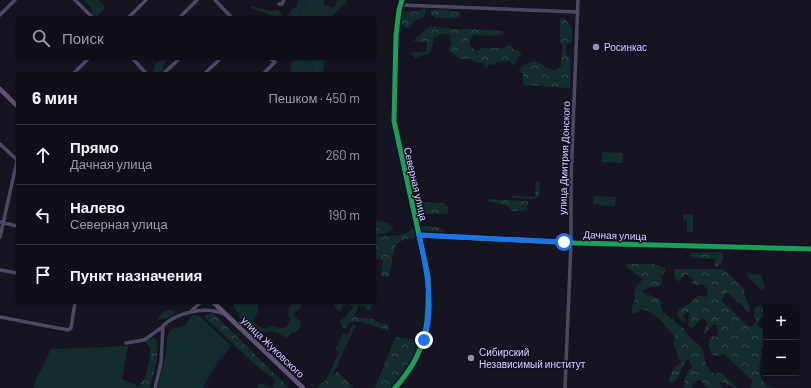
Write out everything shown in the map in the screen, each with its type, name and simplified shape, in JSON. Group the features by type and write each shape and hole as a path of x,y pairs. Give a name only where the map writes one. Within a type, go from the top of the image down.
{"main road":[{"path":"0,89 16,105"},
{"name":"улица Жуковского","path":"215,304 303,388"}],"street":[{"path":"0,15 15,0"},
{"path":"75,0 91,16"},
{"path":"130,16 146,0"},
{"path":"181,16 197,0"},
{"path":"215,0 230,16"},
{"path":"279,4 282,4 284,0"},
{"name":"Северная улица","path":"395,388 413,366 426,335 428,320 428,276 393,118 396,35 399,10 402,0"},
{"name":"улица Дмитрия Донского","path":"566,388 571,243 571,180 578,0"},
{"path":"401,5 578,12"},
{"path":"224,16 228,13"},
{"path":"75,72 87,60"},
{"path":"135,60 145,72"},
{"path":"165,72 178,60"},
{"path":"206,72 219,60"},
{"path":"265,72 273,60"},
{"path":"0,144 16,159"},
{"path":"0,237 1,222 16,164"},
{"path":"1,222 16,226"},
{"name":"Дачная улица","path":"419,235 571,243 811,249"},
{"path":"0,270 16,273"},
{"path":"0,317 68,330 71,328 75,304"},
{"path":"189,313 199,304"},
{"path":"126,343 144,340 161,328 169,320 189,313 206,310 226,314"},
{"path":"155,388 161,363 161,328"}],"green space":[{"path":"83,0 98,0 105,6 98,16 92,16 91,7"},
{"path":"298,0 324,0 324,4 333,8 337,0 347,0 333,16 288,16 292,9 297,6"},
{"path":"251,6 271,11 278,9 282,16 272,16 251,8"},
{"path":"424,8 426,10 424,16 416,20 409,28 399,25 399,16 402,11 419,11"},
{"path":"434,9 461,13 459,18 435,18 431,14 431,11"},
{"path":"560,18 564,18 572,28 572,42 567,45 566,54 571,58 570,88 523,85 523,74 519,70 523,65 535,61 552,70 556,70 561,66 563,46 560,43"},
{"path":"430,26 454,29 503,31 504,34 496,36 473,35 470,40 471,47 478,51 482,48 504,48 508,45 521,52 521,55 517,58 515,65 509,61 496,62 495,64 488,65 488,67 485,68 484,63 477,63 470,59 460,59 448,50 452,43 450,41 450,36 448,34 441,34 434,38 432,48 429,53 415,58 411,54 412,52 426,52 427,42 413,41"},
{"path":"161,60 167,60 161,72 152,72 156,64"},
{"path":"293,60 325,60 323,72 291,72 290,70"},
{"path":"602,152 623,153 623,163 602,162"},
{"path":"539,181 539,197 535,199 512,197 535,197 536,182"},
{"path":"593,196 616,197 615,207 593,204"},
{"path":"488,199 528,202 527,208 522,211 511,211 508,206 488,201"},
{"path":"417,202 443,203 449,208 447,214 421,214 420,224 423,226 439,227 447,233 420,232 414,206"},
{"path":"683,214 693,214 693,232 687,232 687,220 683,219"},
{"path":"376,221 388,223 393,229 386,233 378,234 378,236 401,234 412,229 414,230 416,235 413,239 399,242 395,247 388,277 383,277 381,273 383,260 376,259"},
{"path":"723,252 722,262 720,265 715,267 715,259 691,258 691,253"},
{"path":"628,264 653,264 665,268 665,272 661,276 662,282 659,287 650,287 641,292 660,299 662,311 683,328 703,350 706,365 712,373 721,373 738,388 721,382 719,383 723,388 708,388 699,379 694,383 692,388 684,388 685,376 692,367 689,359 685,362 676,381 673,383 669,381 673,369 681,362 673,343 675,337 660,320 646,310 642,309 636,313 632,313 632,305 635,299 634,291 643,279 626,266"},
{"path":"675,269 723,269 744,289 750,313 727,292 721,300 748,326 752,326 757,320 754,317 755,307 763,307 763,317 761,317 757,325 763,330 763,344 759,369 761,379 768,387 776,388 750,387 753,381 723,353 720,356 712,355 709,347 709,340 713,336 718,337 717,326 713,324 703,335 707,323 705,320 702,318 692,329 688,326 688,312 683,315 686,321 682,322 677,314 679,309 691,303 698,295 706,297 708,294 707,289 703,284 696,285 692,283 694,280 686,274 678,282 674,276"},
{"path":"748,273 761,275 765,287 761,290 747,276"},
{"path":"233,304 257,304 258,311 253,322 266,329 272,326 282,328 287,326 290,319 288,310 291,304 301,304 299,309 293,315 301,322 300,328 287,338 275,332 256,331 249,328 249,323 240,318"},
{"path":"334,304 349,304 343,306 341,311 336,310"},
{"path":"349,304 372,304 369,311 365,307 359,305 354,316 373,319 379,323 387,324 389,327 387,330 361,322 351,322 344,329 340,322 353,307"},
{"path":"170,309 175,312 172,315 164,319 157,319 162,313"},
{"path":"213,313 289,388 273,388 275,380 258,367 203,316"},
{"path":"192,315 200,316 231,346 211,372 203,388 158,388 166,353 167,337 171,329 185,325"},
{"path":"353,324 356,325 327,387 324,385 339,352 335,350 343,333 348,335"},
{"path":"395,337 419,340 421,342 410,366 393,388 375,388"},
{"path":"155,338 158,349 150,388 139,388 146,374 150,357 150,347 145,342 147,339"},
{"path":"128,346 122,379 141,388 34,388 35,382 51,349"},
{"path":"337,372 354,388 317,387"},
{"path":"260,383 273,388 257,388"}],"waterway":[{"path":"299,16 307,0"},
{"path":"310,60 314,72"},
{"path":"206,388 225,346"}],"cycle path":[{"path":"395,388 406,375 420,349 427,323 428,309 428,276 394,121 396,35 399,10 402,0"},
{"path":"419,235 576,243 811,249"}],"place":[{"name":"Росинкас","path":"596,47"},
{"name":"Сибирский Независимый институт","path":"471,358"}],"route":[{"path":"424,340 428,320 428,276 419,235 564,242"}]}
